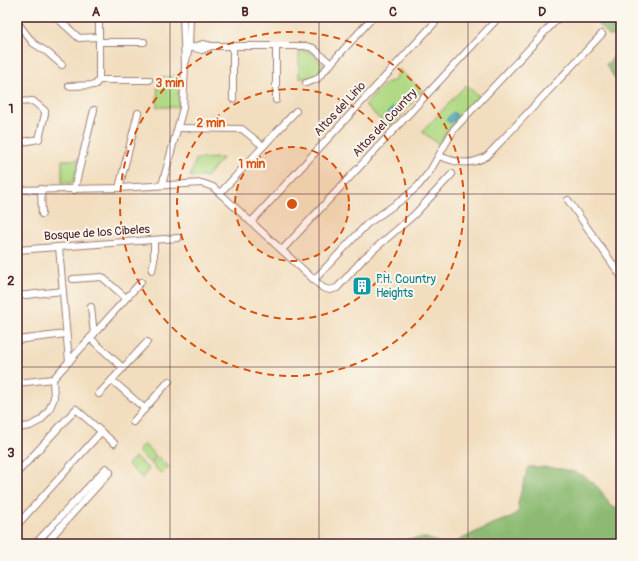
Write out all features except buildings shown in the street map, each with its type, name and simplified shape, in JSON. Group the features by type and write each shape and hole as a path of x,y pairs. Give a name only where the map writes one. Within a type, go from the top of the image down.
{"street":[{"path":"56,17 79,38 144,42"},
{"path":"99,17 98,39 100,80"},
{"path":"183,17 189,47"},
{"path":"162,185 183,108 185,66 189,47 190,17"},
{"path":"306,83 317,79 373,17"},
{"name":"Altos del Lirio","path":"251,222 440,17"},
{"name":"Altos del Country","path":"282,250 499,17"},
{"path":"314,280 368,224 403,199 418,186 430,171 454,130 559,17"},
{"path":"17,22 33,43 47,52 62,65"},
{"path":"439,156 464,164 477,162 487,156 602,34"},
{"path":"189,47 202,44 211,46 309,47 331,64"},
{"path":"233,46 233,99"},
{"path":"276,46 276,100"},
{"path":"69,86 95,85 100,80 149,80"},
{"path":"17,102 32,101 45,111 46,114 39,140 17,143"},
{"path":"74,190 94,110"},
{"path":"220,194 296,111"},
{"path":"119,188 138,113"},
{"path":"178,128 242,129 264,146"},
{"path":"17,190 74,190 202,183 213,187 323,288 330,290 337,288 364,258 414,215 452,174"},
{"path":"41,189 42,214"},
{"path":"568,200 621,276"},
{"name":"Bosque de los Cibeles","path":"17,250 178,238"},
{"path":"152,270 154,261 154,240"},
{"path":"59,247 69,362"},
{"path":"73,279 102,277 126,298"},
{"path":"17,383 53,379 141,282"},
{"path":"17,296 63,291"},
{"path":"91,307 92,336 123,368"},
{"path":"17,340 66,334"},
{"path":"99,394 147,342"},
{"path":"68,353 79,350"},
{"path":"17,428 30,426 41,420 49,410 54,398 53,379"},
{"path":"112,380 144,409"},
{"path":"132,422 170,381"},
{"path":"17,473 76,409 114,443"},
{"path":"17,525 101,432"},
{"path":"35,544 49,529 78,502 110,472 106,468 78,502 45,544"},
{"path":"49,529 54,533"}],"green space":[{"path":"590,17 621,17 621,42 617,37 609,35"},
{"path":"621,49 621,87 606,65"},
{"path":"299,50 310,52 324,65 324,67 314,78 299,78"},
{"path":"399,69 423,91 413,96 412,104 389,128 365,105 387,82 391,82 396,79"},
{"path":"179,76 179,107 157,107 158,77"},
{"path":"466,85 479,96 448,130 439,144 422,132"},
{"path":"223,158 206,177 190,177 196,159"},
{"path":"62,160 79,160 73,183 62,183"},
{"path":"144,444 156,456 150,463 137,451"},
{"path":"135,457 149,469 142,478 128,465"},
{"path":"158,457 169,467 162,474 151,464"},
{"path":"528,467 566,470 586,478 595,485 603,494 610,506 621,510 621,531 618,544 452,544 492,524 511,518 519,510 518,503"},
{"path":"426,538 443,544 405,544 407,539"}],"water":[{"path":"393,107 397,111 393,118 388,122 383,118"},
{"path":"453,112 457,115 455,120 450,123 446,120"}],"place":[{"name":"P.H. Country Heights","path":"362,286"}]}
